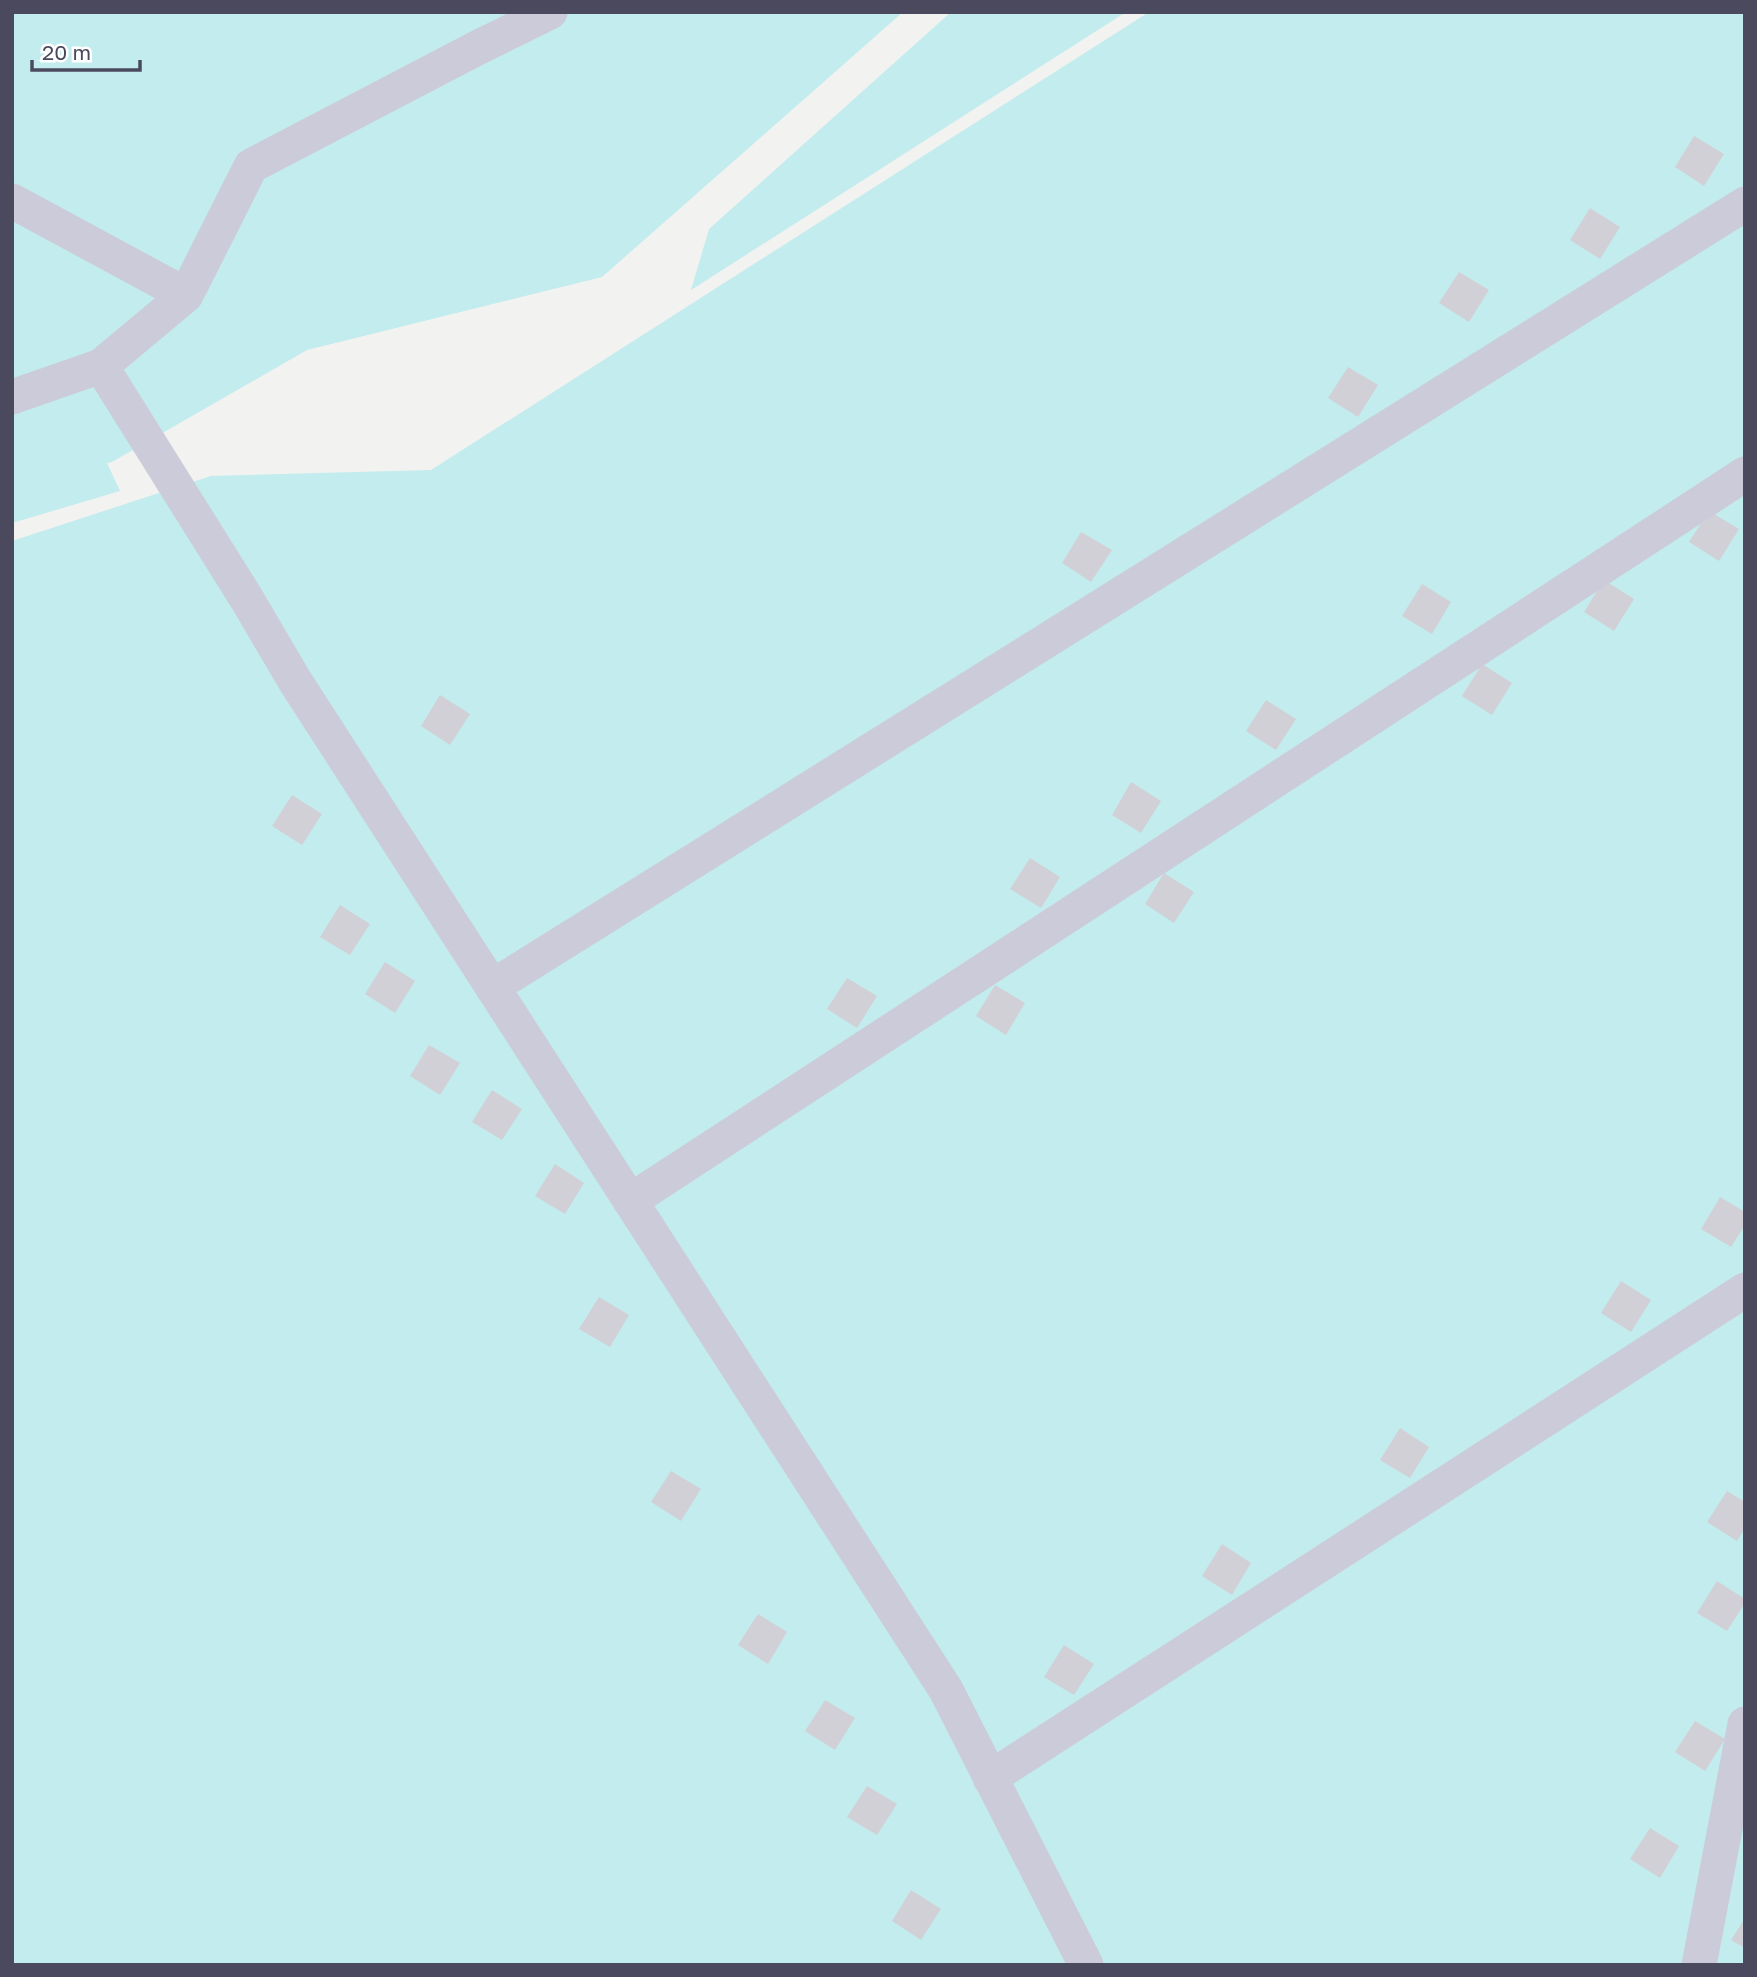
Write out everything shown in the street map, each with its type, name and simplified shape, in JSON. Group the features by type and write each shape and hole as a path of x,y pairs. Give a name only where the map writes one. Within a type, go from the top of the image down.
{"lane":[{"path":"12,397 102,366 186,295 251,166 550,12"},
{"path":"12,201 186,295"},
{"path":"492,987 1745,204"},
{"path":"102,366 295,681 946,1690 1086,1965"},
{"path":"630,1201 1745,474"},
{"path":"990,1778 1745,1290"},
{"path":"1699,1965 1745,1724"}],"shaded area":[{"path":"12,12 903,12 602,277 307,350 107,463 120,491 12,523"},
{"path":"951,12 1126,12 691,290 709,229"},
{"path":"1149,12 1745,12 1745,1965 12,1965 12,541 211,476 431,470"}],"building":[{"path":"1694,136 1724,154 1704,186 1675,167"},
{"path":"1590,208 1620,227 1600,259 1570,240"},
{"path":"1459,272 1489,290 1469,322 1439,303"},
{"path":"1348,367 1378,385 1358,417 1328,398"},
{"path":"1709,511 1739,529 1719,561 1689,542"},
{"path":"1081,532 1112,550 1091,582 1062,563"},
{"path":"1604,580 1634,599 1614,631 1584,612"},
{"path":"1422,584 1451,602 1432,634 1402,616"},
{"path":"1482,664 1512,683 1492,715 1462,696"},
{"path":"440,695 470,714 450,745 421,726"},
{"path":"1266,700 1296,719 1276,750 1246,731"},
{"path":"1131,782 1161,801 1141,833 1112,815"},
{"path":"292,795 322,814 302,845 272,826"},
{"path":"1030,858 1060,877 1041,908 1010,889"},
{"path":"1164,873 1194,892 1174,923 1145,904"},
{"path":"340,905 370,924 350,955 320,937"},
{"path":"385,962 415,981 395,1013 365,994"},
{"path":"847,978 877,996 857,1028 827,1009"},
{"path":"995,985 1025,1003 1006,1035 976,1016"},
{"path":"429,1045 460,1063 440,1095 410,1076"},
{"path":"492,1090 522,1109 502,1140 472,1122"},
{"path":"555,1164 584,1183 565,1214 535,1196"},
{"path":"1720,1197 1745,1212 1745,1225 1731,1247 1701,1229"},
{"path":"1621,1281 1651,1300 1631,1332 1601,1313"},
{"path":"599,1297 629,1315 610,1347 579,1329"},
{"path":"1400,1428 1429,1447 1410,1478 1380,1460"},
{"path":"671,1471 701,1489 681,1521 651,1502"},
{"path":"1727,1491 1745,1502 1745,1528 1737,1541 1707,1522"},
{"path":"1222,1544 1251,1563 1232,1595 1202,1576"},
{"path":"1717,1581 1745,1599 1727,1631 1697,1613"},
{"path":"758,1614 787,1632 768,1664 738,1645"},
{"path":"1064,1645 1094,1664 1074,1695 1044,1677"},
{"path":"825,1700 855,1718 835,1750 805,1731"},
{"path":"1695,1721 1725,1739 1705,1771 1675,1752"},
{"path":"867,1786 897,1804 877,1835 847,1817"},
{"path":"1650,1828 1679,1846 1660,1878 1630,1859"},
{"path":"911,1890 941,1909 921,1940 892,1921"},
{"path":"1745,1918 1745,1948 1731,1940"}]}
